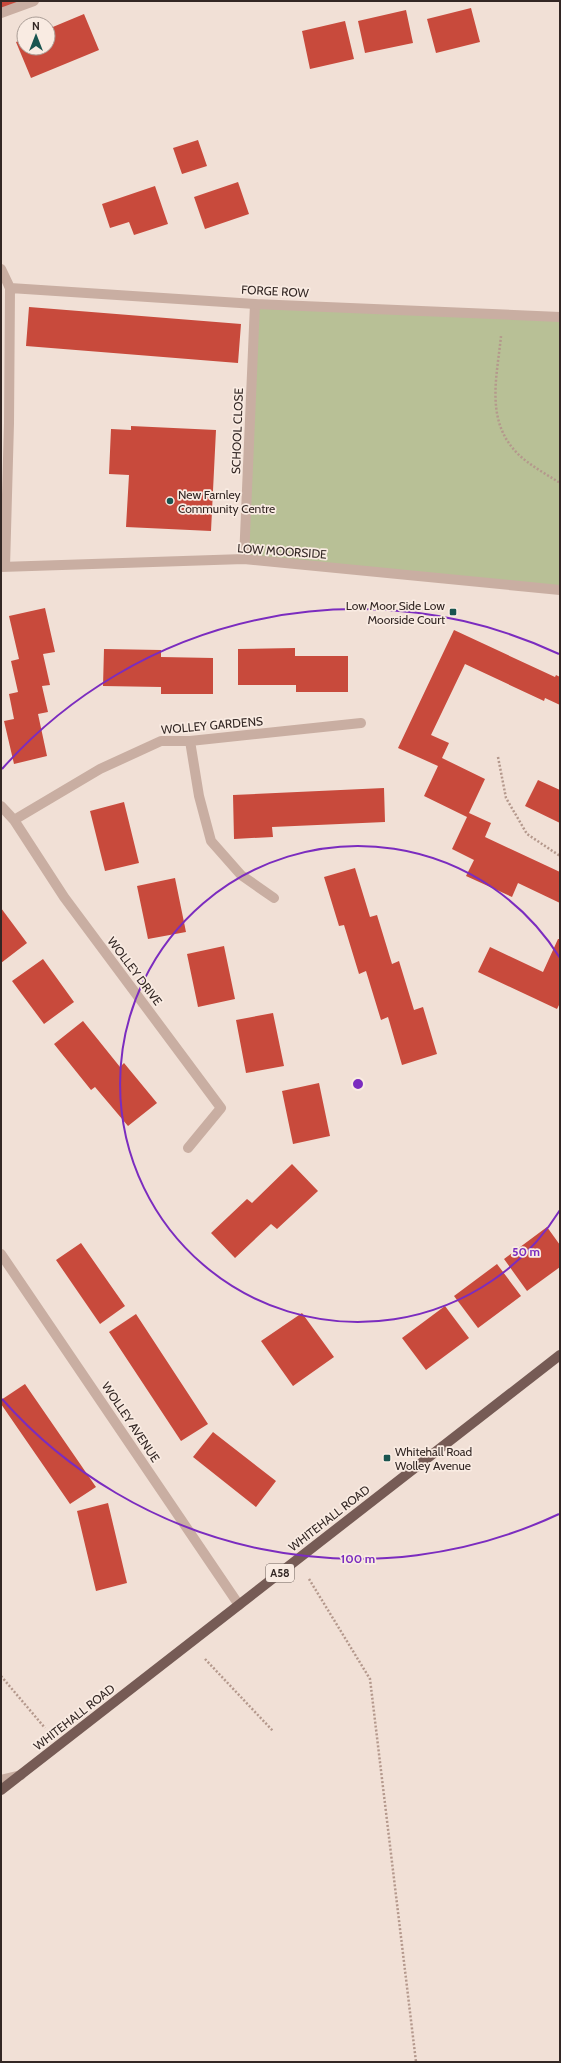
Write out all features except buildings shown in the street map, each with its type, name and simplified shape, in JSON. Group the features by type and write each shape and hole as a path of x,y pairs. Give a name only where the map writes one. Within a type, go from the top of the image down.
{"main road":[{"name":"WHITEHALL ROAD","path":"1,1790 560,1355"}],"street":[{"path":"1,13 34,1"},
{"path":"1,269 10,288 9,422 3,567"},
{"name":"FORGE ROW","path":"10,288 255,304 560,317"},
{"name":"SCHOOL CLOSE","path":"244,560 255,304"},
{"name":"LOW MOORSIDE","path":"3,567 244,560 560,590"},
{"name":"WOLLEY GARDENS","path":"14,820 100,769 161,741 190,741 360,723"},
{"path":"190,741 199,796 211,841 241,875 274,898"},
{"name":"WOLLEY DRIVE","path":"1,806 14,820 64,897 221,1108 188,1148"},
{"name":"WOLLEY AVENUE","path":"1,1254 239,1605"},
{"name":"WHITEHALL ROAD","path":"1,1780 21,1775"}],"path":[{"path":"503,315 495,397 499,427 517,453 560,483"},
{"path":"498,757 506,798 527,834 560,856"},
{"path":"298,1559 370,1679 416,2062"},
{"path":"190,1643 273,1731"},
{"path":"1,1676 60,1745"}],"green space":[{"path":"255,304 560,317 560,590 244,560"}],"place":[{"name":"New Farnley Community Centre","path":"170,501"},
{"name":"Low Moor Side Low Moorside Court","path":"453,612"},
{"name":"Whitehall Road Wolley Avenue","path":"387,1458"}]}
